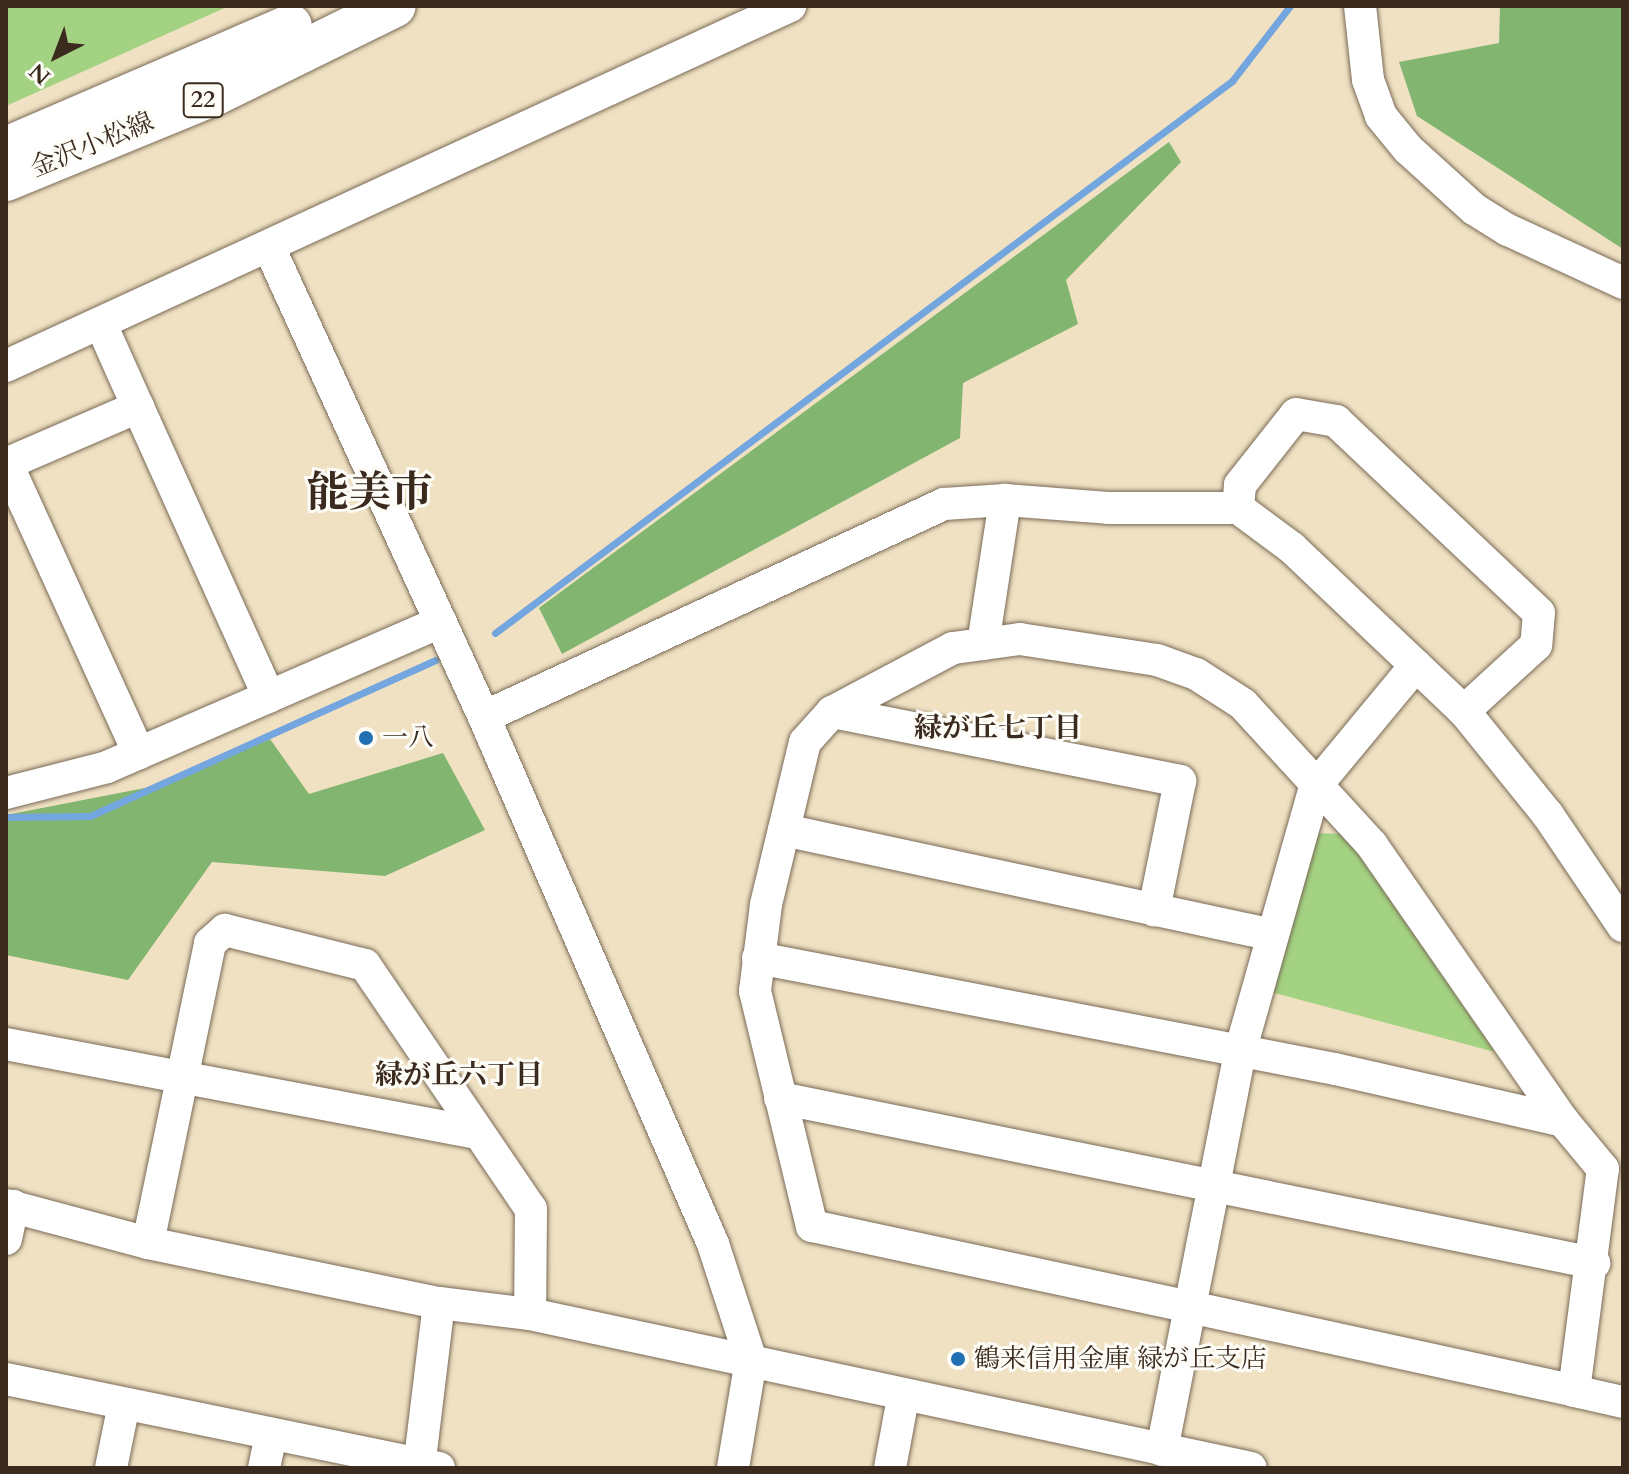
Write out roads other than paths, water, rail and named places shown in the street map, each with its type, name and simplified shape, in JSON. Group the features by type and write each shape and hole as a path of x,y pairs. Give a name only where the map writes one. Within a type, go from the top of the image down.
{"main road":[{"name":"金沢小松線","path":"6,148 202,67 331,6"},
{"name":"金沢小松線","path":"6,180 216,94 395,6"}],"street":[{"path":"6,366 790,6"},
{"path":"1360,6 1368,80 1381,116 1408,149 1474,209 1508,230 1623,283"},
{"path":"269,247 651,1091 713,1244 751,1360 733,1468"},
{"path":"101,324 269,697"},
{"path":"138,407 6,464 139,753"},
{"path":"1238,508 1240,485 1296,414 1336,421 1539,613 1536,645 1464,711"},
{"path":"484,717 944,504 1005,500 1108,508 1238,508 1292,548 1464,711 1548,815 1612,885 1623,926"},
{"path":"983,644 1005,500"},
{"path":"6,793 139,753 441,622"},
{"path":"1574,1391 1594,1263 1603,1169 1563,1121 1372,845 1315,787 1243,704 1196,674 1157,660 1020,639 953,648 832,712 805,742 758,958 755,991 812,1226 1623,1402"},
{"path":"1162,1450 1240,1052 1315,787 1416,665"},
{"path":"832,712 1180,781 1154,910"},
{"path":"784,830 1273,935"},
{"path":"148,1243 210,943 225,930 365,965 476,1133 531,1209 530,1314"},
{"path":"758,958 1240,1052 1563,1121"},
{"path":"6,1044 476,1133"},
{"path":"780,1098 1594,1263"},
{"path":"6,1239 10,1205 148,1243 439,1303 530,1314 751,1360 903,1398 1251,1468"},
{"path":"6,1379 426,1467 439,1303"},
{"path":"890,1468 903,1398"},
{"path":"111,1468 124,1404"},
{"path":"264,1468 271,1434"}],"waterway":[{"path":"495,633 1232,81 1290,6"},
{"path":"6,817 90,816 435,660"}],"place":[{"name":"一八","path":"366,738"},
{"name":"鶴来信用金庫 緑が丘支店","path":"958,1359"}],"district":[{"name":"能美市","path":"370,493"},
{"name":"緑が丘七丁目","path":"998,728"},
{"name":"緑が丘六丁目","path":"459,1075"}]}
